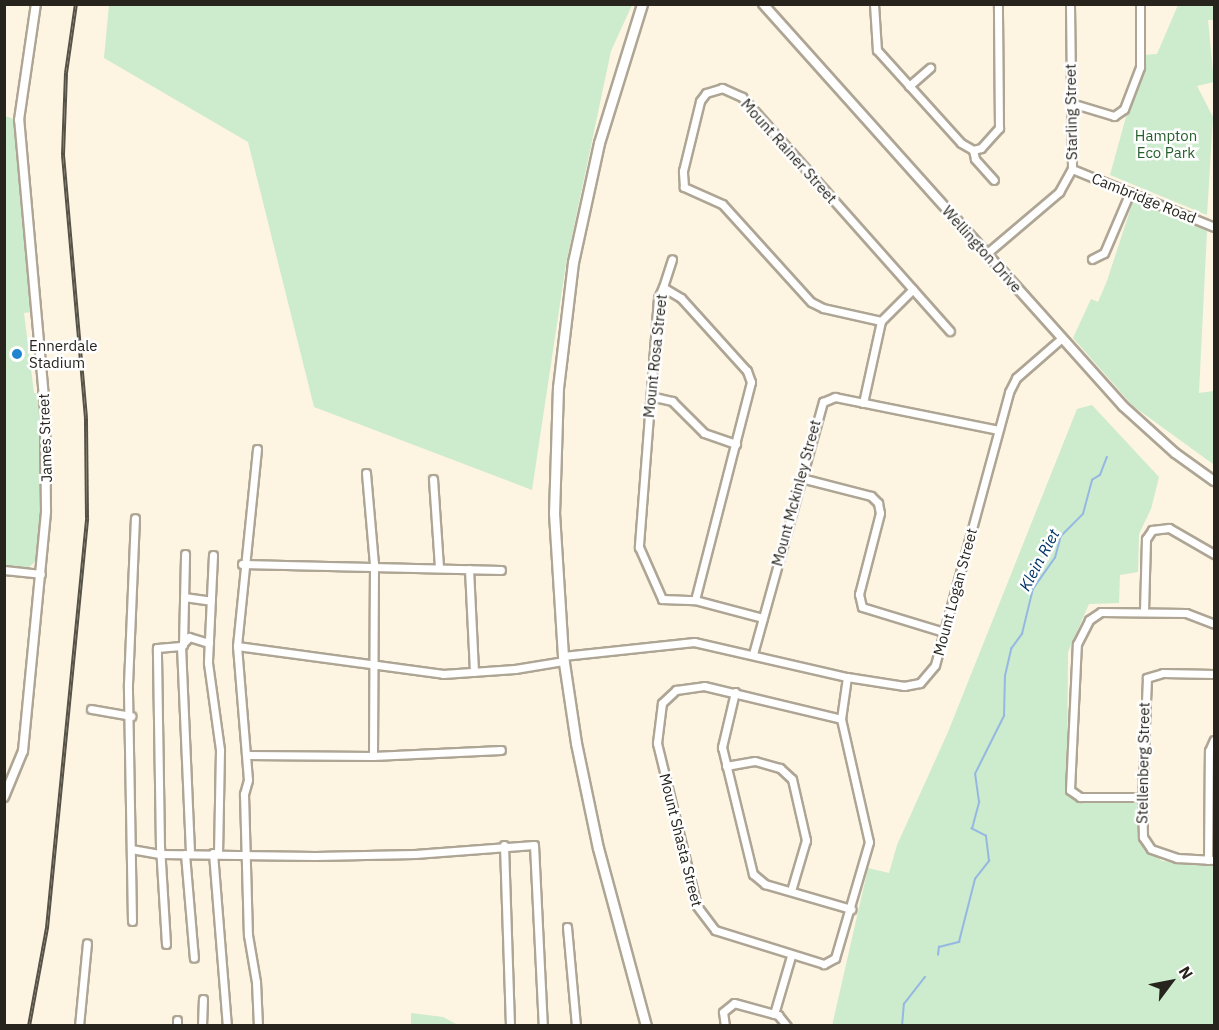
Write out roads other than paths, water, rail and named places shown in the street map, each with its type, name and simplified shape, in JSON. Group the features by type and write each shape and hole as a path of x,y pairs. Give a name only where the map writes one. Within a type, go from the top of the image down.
{"main road":[{"path":"642,4 593,165 575,252 556,411 554,513 563,659 586,794 646,1026"}],"street":[{"name":"James Street","path":"4,797 23,751 42,574 46,511 45,409 19,120 36,4"},
{"name":"Wellington Drive","path":"763,4 986,254 1148,430 1215,481"},
{"path":"874,4 876,48 960,143 973,150 981,148 999,128 998,4"},
{"name":"Starling Street","path":"986,254 1059,192 1072,169 1070,4"},
{"path":"1071,103 1114,116 1125,109 1140,67 1140,4"},
{"path":"909,86 930,68"},
{"name":"Mount Rainer Street","path":"881,321 823,308 811,302 722,204 684,188 683,171 702,96 722,88 737,93 950,331"},
{"path":"973,150 975,159 994,180"},
{"name":"Cambridge Road","path":"1072,169 1215,227"},
{"path":"1092,259 1104,253 1130,192"},
{"path":"663,287 672,259"},
{"name":"Mount Rosa Street","path":"695,600 751,388 750,377 681,298 663,287 658,298 639,547 659,597 695,600 763,618"},
{"path":"863,403 881,321 913,289"},
{"name":"Mount Logan Street","path":"237,646 443,674 474,672 688,642 753,654 847,678 904,686 920,683 935,665 998,430 1016,378 1062,338"},
{"path":"650,396 672,401 704,433 736,444"},
{"name":"Mount Mckinley Street","path":"753,654 823,402 835,397 998,430"},
{"path":"257,449 242,564 237,646 248,780 244,794 248,935 256,982 258,1026"},
{"path":"366,473 374,564 373,756"},
{"path":"801,477 871,496 879,503 880,513 860,594 862,607 944,632"},
{"path":"433,479 439,567"},
{"path":"132,921 128,684 135,518"},
{"path":"1144,611 1146,539 1152,530 1169,528 1215,554"},
{"path":"185,554 182,646 188,854 194,958"},
{"path":"213,555 209,643 220,750 216,853 227,1026"},
{"path":"242,564 374,564 501,570"},
{"path":"469,569 474,672"},
{"path":"4,570 42,574"},
{"path":"184,597 211,601"},
{"path":"1142,797 1077,796 1070,790 1077,644 1097,613 1144,611 1191,613 1215,624"},
{"path":"166,944 160,854 157,648 182,646 189,637 209,643"},
{"name":"Stellenberg Street","path":"1211,860 1163,856 1151,849 1143,837 1142,797 1147,678 1156,673 1215,674"},
{"name":"Mount Shasta Street","path":"841,719 704,686 671,693 662,703 657,743 700,915 723,935 791,956 824,964 832,962 851,909 869,842 841,719 847,678"},
{"path":"735,692 722,747 753,874 765,884 851,909"},
{"path":"91,709 130,716"},
{"path":"1211,860 1212,796 1209,751 1215,740"},
{"path":"247,755 373,756 501,750"},
{"path":"726,766 755,761 780,768 792,779 806,840 791,891"},
{"path":"131,849 160,854 415,854 529,843 537,850 543,1026"},
{"path":"504,845 510,1026"},
{"path":"567,927 576,1026"},
{"path":"79,1026 87,943"},
{"path":"774,1014 791,956"},
{"path":"201,1026 203,999"},
{"path":"725,1026 723,1012 731,1003 774,1014 787,1026"}],"waterway":[{"name":"Klein Riet","path":"938,955 939,947 959,942 975,879 989,861 986,836 972,829 979,802 975,774 1004,716 1005,676 1011,649 1022,634 1033,589 1055,558 1061,536 1083,514 1092,480 1100,475 1107,457"},
{"name":"Klein Riet","path":"902,1026 904,1004 925,977"}],"railway":[{"path":"29,1026 47,928 87,518 86,418 63,155 66,73 76,4"}],"place":[{"name":"Ennerdale Stadium","path":"17,354"}],"park label":[{"name":"Hampton Eco Park","path":"1166,144"}]}
